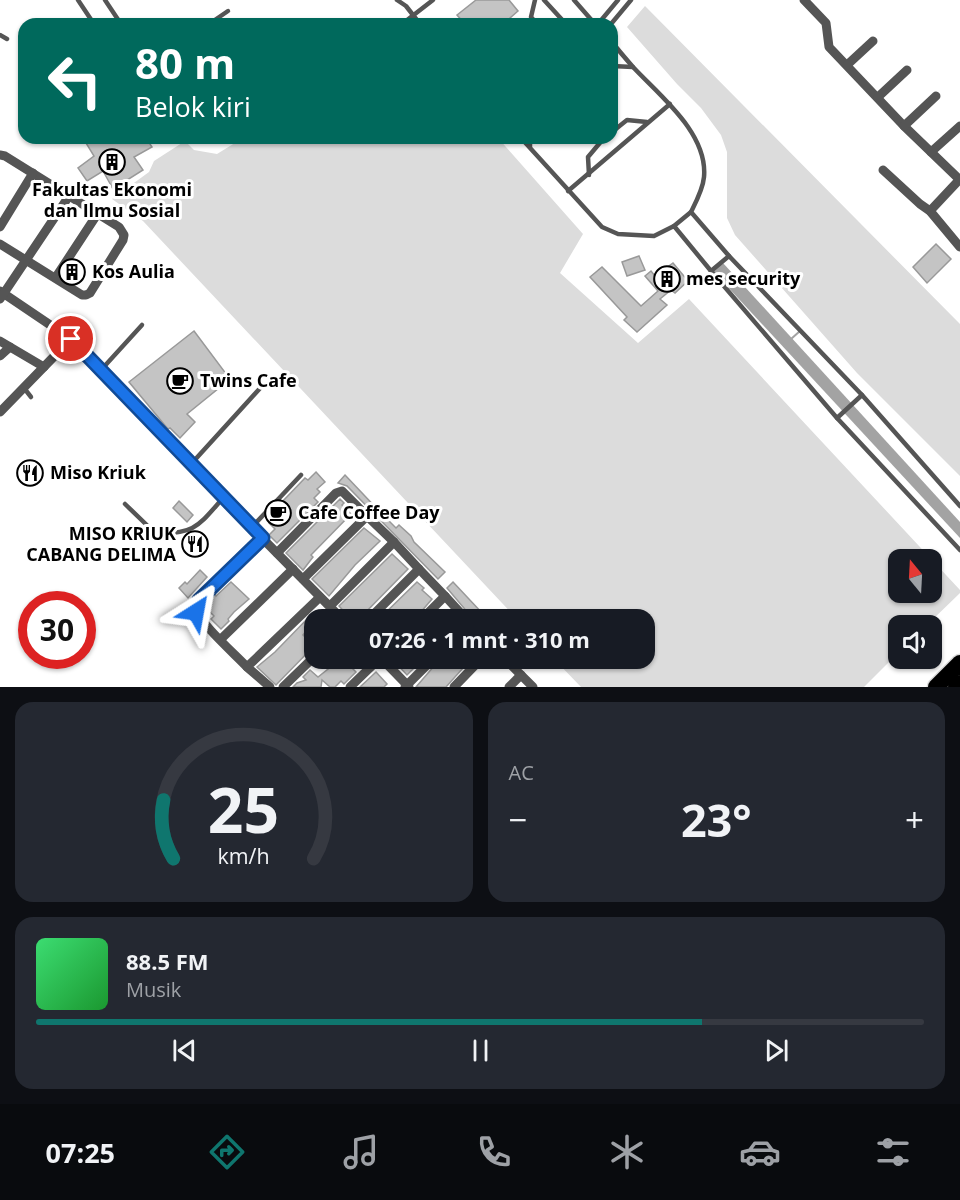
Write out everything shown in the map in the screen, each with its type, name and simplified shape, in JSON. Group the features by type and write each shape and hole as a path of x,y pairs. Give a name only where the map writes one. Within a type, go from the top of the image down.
{"highway":[{"path":"936,687 960,663"},
{"path":"956,687 960,683"}],"street":[{"path":"804,0 826,23 829,47 904,126 960,179 930,211"},
{"path":"847,65 873,41"},
{"path":"878,97 908,70"},
{"path":"904,126 936,96"},
{"path":"931,153 960,126"},
{"path":"0,155 98,213 119,227 124,235 90,293 82,295 0,244"},
{"path":"883,170 930,211 960,247"},
{"path":"0,226 33,173"},
{"path":"69,195 27,260 1,295 71,339 333,609"},
{"path":"56,277 98,213"},
{"path":"0,412 71,339"},
{"path":"0,341 44,366"},
{"path":"0,356 10,347"},
{"path":"277,553 336,493 342,491 457,609"},
{"path":"303,579 367,516"},
{"path":"263,538 199,600 195,607 196,612 221,639 270,687"},
{"path":"330,606 394,542"},
{"path":"221,639 293,569"},
{"path":"379,609 419,569"},
{"path":"432,609 445,596"},
{"path":"247,666 320,597"},
{"path":"283,687 304,667"},
{"path":"350,687 369,669"},
{"path":"391,669 407,686 423,669"},
{"path":"454,687 472,669"},
{"path":"515,669 533,687"},
{"path":"509,687 521,675"}],"lane":[{"path":"78,0 90,18"},
{"path":"105,0 117,18"},
{"path":"397,0 414,16"},
{"path":"411,18 434,0"},
{"path":"532,18 535,0"},
{"path":"543,0 560,18"},
{"path":"574,0 591,18"},
{"path":"602,18 618,0"},
{"path":"616,18 631,0"},
{"path":"218,18 228,11"},
{"path":"0,35 7,39"},
{"path":"527,144 602,227 618,234 654,236 675,226 691,212 704,179 701,152 690,131 670,104 618,49"},
{"path":"618,66 633,67"},
{"path":"568,191 670,104"},
{"path":"618,127 627,120 648,122"},
{"path":"589,175 588,157 599,144"},
{"path":"691,212 728,257 862,395 960,506"},
{"path":"675,226 837,418 960,550"},
{"path":"713,270 728,257"},
{"path":"101,370 142,326"},
{"path":"192,463 262,385"},
{"path":"24,388 31,397"},
{"path":"837,418 862,395"},
{"path":"252,527 301,475"},
{"path":"125,504 155,533 178,533 198,526 224,497"}],"shaded area":[{"path":"645,6 960,324 960,476 857,373 735,235 727,218 727,152 721,135 701,108 627,27"},
{"path":"180,144 188,144 194,150 217,154 233,144 503,144 583,234 560,273 638,343 689,299 922,549 888,549 888,603 942,603 942,571 960,590 960,593 937,615 888,615 888,663 864,687 581,687 564,669 655,669 655,609 508,609 143,221 112,199 149,172 154,161"},
{"path":"723,263 960,522 960,538 713,271"}],"building":[{"path":"476,0 509,0 518,11 510,18 460,18 457,15"},
{"name":"Fakultas Ekonomi dan Ilmu Sosial","path":"87,144 150,144 152,147 134,157 143,170 113,189 103,171 87,181 78,168 94,156"},
{"path":"936,244 951,259 927,283 913,267"},
{"path":"639,256 645,270 627,276 622,262"},
{"path":"673,263 688,281 675,293 671,290 660,299 667,305 637,332 624,320 627,317 590,277 602,267 641,306 658,291 645,276 651,271 655,276"},
{"name":"Twins Cafe","path":"194,331 230,379 187,414 195,422 180,438 170,428 168,429 129,382"},
{"path":"316,472 325,482 317,489 320,492 314,498 318,502 277,543 269,535 275,529 269,523 287,504 283,501 305,478 308,480"},
{"path":"345,475 381,513 384,511 388,515 386,518 396,528 399,525 445,572 438,579 347,486 338,483"},
{"path":"340,499 344,503 342,505 351,514 311,555 313,557 303,570 286,553"},
{"path":"179,501 193,515 187,522 173,508"},
{"path":"364,528 380,541 355,565 329,596 312,579"},
{"path":"392,554 408,569 369,609 342,609 339,606"},
{"path":"200,570 207,577 188,598 179,588 185,582 187,584"},
{"path":"231,582 249,599 234,612 221,629 211,619 214,616 204,606"},
{"path":"417,582 432,599 423,609 389,609"},
{"path":"453,582 478,609 465,609 447,588"},
{"path":"304,622 304,656 276,685 257,667"},
{"path":"328,669 353,669 356,672 344,684 341,681 335,687 330,687 322,680 321,687 293,687 306,680 303,677 310,670 318,677"},
{"path":"401,669 413,669 407,675"},
{"path":"432,669 462,669 446,687 416,687"},
{"path":"376,672 387,684 384,687 360,687"}],"waterway":[{"path":"791,339 800,331"}],"place":[{"name":"Fakultas Ekonomi dan Ilmu Sosial","path":"112,162"},
{"name":"Kos Aulia","path":"72,272"},
{"name":"mes security","path":"667,279"},
{"name":"Twins Cafe","path":"180,381"},
{"name":"Miso Kriuk","path":"30,473"},
{"name":"Cafe Coffee Day","path":"278,513"},
{"name":"MISO KRIUK CABANG DELIMA","path":"195,544"}],"route":[{"path":"71,339 263,538 199,600 195,607 196,612"}]}
